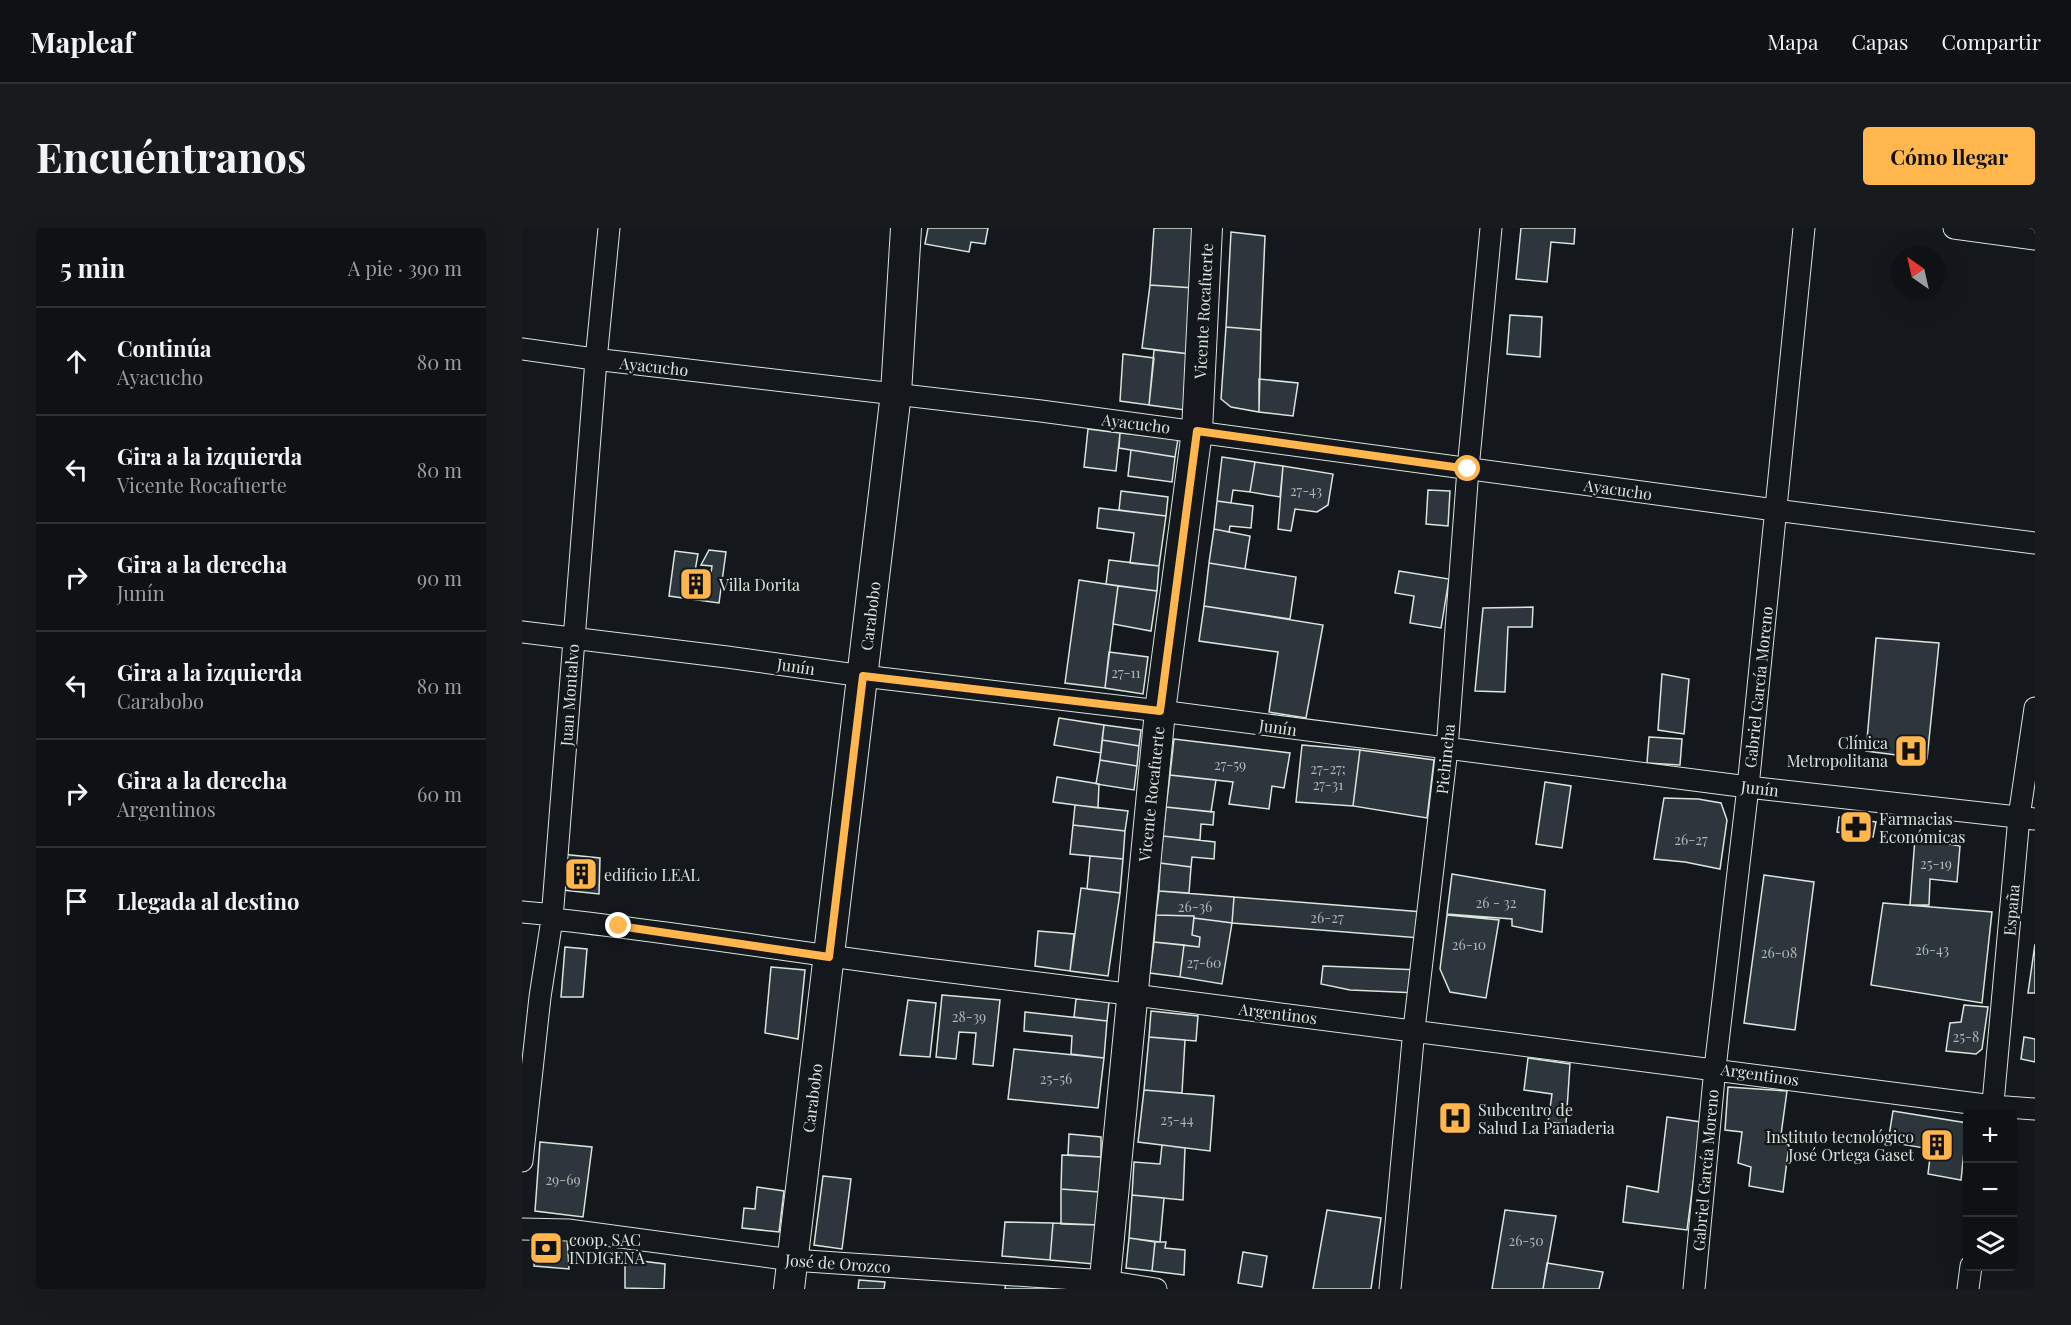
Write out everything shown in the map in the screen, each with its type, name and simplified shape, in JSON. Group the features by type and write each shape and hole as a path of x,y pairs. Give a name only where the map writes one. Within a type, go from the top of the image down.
{"main road":[{"name":"Carabobo","path":"790,1275 896,393 906,228"},
{"name":"Vicente Rocafuerte","path":"1104,1285 1160,711 1197,431 1207,228"}],"street":[{"name":"Juan Montalvo","path":"522,1161 540,997 552,919 596,360 609,228"},
{"name":"Pichincha","path":"1390,1289 1414,1029 1447,749 1468,469 1491,228"},
{"name":"Gabriel García Moreno","path":"1694,1289 1715,1068 1748,787 1804,228"},
{"path":"1954,228 2035,239"},
{"name":"Ayacucho","path":"522,349 596,360 896,393 1197,431 2035,543"},
{"name":"Junín","path":"522,632 1748,787 2027,818"},
{"name":"España","path":"1992,1109 2027,818 2035,708"},
{"name":"Argentinos","path":"522,912 544,914 552,919 675,933 829,957 1715,1068 1985,1109"},
{"name":"Argentinos","path":"2017,1109 2035,1109"},
{"name":"José de Orozco","path":"522,1229 568,1230 790,1275 1104,1285 1156,1289"},
{"path":"1968,1289 1970,1271"}],"building":[{"path":"928,228 988,228 985,244 971,242 969,252 925,244"},
{"path":"1154,228 1197,228 1194,288 1150,285"},
{"path":"1521,228 1575,228 1574,244 1551,242 1547,282 1516,279"},
{"path":"1231,232 1265,236 1261,330 1226,327"},
{"path":"1150,285 1194,288 1190,354 1142,348"},
{"path":"1510,315 1542,317 1540,357 1507,354"},
{"path":"1226,327 1261,330 1259,412 1231,407 1221,399"},
{"path":"1154,350 1190,354 1185,410 1149,405"},
{"path":"1123,354 1154,358 1149,405 1120,401"},
{"path":"1259,379 1298,383 1293,416 1259,412"},
{"path":"1088,429 1120,433 1116,471 1084,467"},
{"path":"1120,433 1178,439 1175,457 1119,448"},
{"path":"1131,450 1175,457 1172,482 1128,476"},
{"path":"1222,457 1255,462 1250,492 1233,490 1231,503 1217,501"},
{"path":"1255,462 1283,466 1280,497 1250,492"},
{"path":"1283,466 1333,474 1328,505 1317,512 1295,509 1291,531 1278,529"},
{"path":"1428,490 1450,491 1448,526 1426,524"},
{"path":"1121,491 1168,497 1166,516 1119,510"},
{"path":"1217,501 1253,506 1251,528 1230,526 1229,532 1214,529"},
{"path":"1099,508 1166,516 1159,566 1130,563 1134,533 1097,528"},
{"path":"1214,529 1250,536 1245,569 1209,563"},
{"name":"Villa Dorita","path":"709,550 726,552 719,603 669,596 675,551 698,554 695,571 711,573 712,566 701,565"},
{"path":"1109,560 1159,566 1157,591 1106,584"},
{"path":"1209,563 1296,577 1290,619 1204,606"},
{"path":"1399,571 1449,579 1441,628 1410,623 1414,596 1395,593"},
{"path":"1079,580 1118,586 1105,688 1065,683"},
{"path":"1118,586 1157,591 1151,631 1113,624"},
{"path":"1204,606 1323,625 1306,718 1269,712 1278,652 1199,641"},
{"path":"1533,607 1532,627 1508,627 1505,692 1475,691 1483,608"},
{"path":"1876,638 1939,643 1927,759 1866,751"},
{"path":"1109,652 1148,657 1143,694 1105,688"},
{"path":"1662,674 1689,679 1684,734 1658,730"},
{"path":"1059,718 1104,725 1101,753 1054,745"},
{"path":"1104,725 1141,730 1139,746 1102,740"},
{"path":"1649,737 1682,739 1680,765 1647,763"},
{"path":"1174,739 1290,753 1284,788 1272,786 1269,809 1229,804 1233,782 1170,775"},
{"path":"1102,740 1139,746 1137,766 1100,760"},
{"path":"1302,745 1360,750 1353,806 1296,802"},
{"path":"1360,750 1434,760 1427,818 1353,806"},
{"path":"1100,760 1137,766 1134,790 1096,784"},
{"path":"1170,775 1216,780 1211,812 1166,807"},
{"path":"1057,777 1099,784 1098,808 1053,802"},
{"path":"1545,782 1571,786 1562,848 1536,844"},
{"path":"1664,798 1698,799 1721,803 1727,820 1720,869 1654,859"},
{"path":"1075,805 1128,811 1125,831 1073,825"},
{"path":"1166,807 1214,812 1213,825 1201,824 1200,840 1163,836"},
{"name":"Farmacias Económicas","path":"1839,817 1876,822 1873,837 1837,832"},
{"path":"1073,825 1125,831 1123,859 1070,854"},
{"path":"1163,836 1215,842 1214,859 1192,857 1191,867 1160,863"},
{"path":"1915,838 1960,846 1957,882 1930,879 1929,905 1910,905"},
{"name":"edificio LEAL","path":"561,854 600,858 599,894 563,890"},
{"path":"1090,856 1123,859 1120,893 1087,889"},
{"path":"1160,863 1191,867 1189,893 1159,891"},
{"path":"1452,874 1545,890 1542,932 1512,926 1512,919 1447,914"},
{"path":"1764,875 1814,882 1795,1030 1744,1023"},
{"path":"1081,888 1120,893 1108,976 1070,971"},
{"path":"1159,891 1234,897 1232,923 1194,918 1194,916 1156,915"},
{"path":"1234,897 1423,912 1420,938 1232,923"},
{"path":"1883,903 1992,912 1982,1003 1871,985"},
{"path":"1156,915 1194,916 1192,935 1200,937 1199,947 1154,942"},
{"path":"1447,915 1499,920 1486,998 1450,992 1440,969"},
{"path":"1194,918 1232,923 1222,984 1180,977 1184,945 1199,947 1200,937 1192,935"},
{"path":"1038,931 1074,934 1070,971 1035,966"},
{"path":"1154,942 1184,945 1180,977 1150,973"},
{"path":"2035,944 2035,993 2028,993"},
{"path":"565,947 587,949 583,997 561,997"},
{"path":"1323,966 1420,970 1418,993 1350,990 1321,984"},
{"path":"771,967 805,970 798,1039 765,1033"},
{"path":"942,995 1000,1000 993,1066 973,1064 976,1033 959,1032 956,1059 936,1057"},
{"path":"1076,999 1109,1002 1107,1021 1074,1017"},
{"path":"908,1000 936,1003 930,1057 900,1055"},
{"path":"1964,1005 1988,1007 1982,1049 1976,1054 1946,1051 1950,1023 1961,1022"},
{"path":"1151,1011 1198,1016 1196,1041 1149,1037"},
{"path":"1025,1012 1107,1021 1104,1058 1071,1054 1072,1036 1024,1031"},
{"path":"1149,1037 1185,1040 1182,1093 1144,1090"},
{"path":"2024,1037 2035,1039 2035,1062 2021,1059"},
{"path":"1014,1049 1104,1058 1098,1108 1008,1099"},
{"path":"1528,1058 1570,1064 1566,1124 1548,1122 1552,1094 1524,1090"},
{"path":"1728,1087 1787,1091 1780,1142 1789,1145 1783,1192 1749,1186 1751,1167 1738,1163 1742,1132 1725,1130"},
{"path":"1144,1090 1214,1096 1210,1151 1138,1142"},
{"name":"Instituto tecnológico José Ortega Gaset","path":"1893,1111 1963,1122 1961,1180 1928,1174 1931,1149 1888,1142"},
{"path":"1667,1117 1701,1122 1687,1230 1623,1222 1627,1186 1658,1192"},
{"path":"1069,1134 1101,1137 1101,1157 1068,1155"},
{"path":"540,1142 592,1147 583,1217 535,1211"},
{"path":"1162,1145 1185,1148 1183,1200 1132,1195 1134,1162 1160,1164"},
{"path":"1062,1155 1101,1157 1099,1192 1061,1189"},
{"path":"823,1176 851,1179 842,1249 814,1245"},
{"path":"757,1187 784,1191 779,1232 742,1228 744,1208 755,1209"},
{"path":"1061,1189 1099,1192 1098,1225 1061,1224"},
{"path":"1132,1195 1164,1198 1160,1242 1129,1238"},
{"path":"1327,1210 1381,1218 1371,1289 1313,1289"},
{"path":"1505,1210 1556,1216 1543,1289 1492,1289"},
{"path":"1005,1222 1053,1223 1050,1260 1002,1256"},
{"path":"1053,1223 1098,1225 1094,1264 1050,1260"},
{"path":"536,1232 567,1236 569,1269 534,1266"},
{"path":"1129,1238 1155,1242 1152,1271 1126,1268"},
{"path":"1155,1242 1166,1242 1165,1248 1185,1250 1184,1275 1152,1271"},
{"path":"1243,1252 1267,1256 1262,1287 1238,1283"},
{"path":"625,1259 665,1264 664,1289 625,1288"},
{"path":"1547,1263 1603,1272 1599,1289 1543,1289"},
{"path":"859,1280 885,1282 884,1289 858,1289"},
{"path":"1006,1282 1053,1286 1053,1289 1005,1289"}],"place":[{"name":"Villa Dorita","path":"696,584"},
{"name":"Clínica Metropolitana","path":"1911,751"},
{"name":"Farmacias Económicas","path":"1856,827"},
{"name":"edificio LEAL","path":"581,874"},
{"name":"Subcentro de Salud La Panaderia","path":"1455,1118"},
{"name":"Instituto tecnológico José Ortega Gaset","path":"1937,1145"},
{"name":"coop. SAC INDIGENA","path":"546,1248"}],"route":[{"path":"619,926 829,957 863,676 1160,711 1197,431 1468,469"}]}
